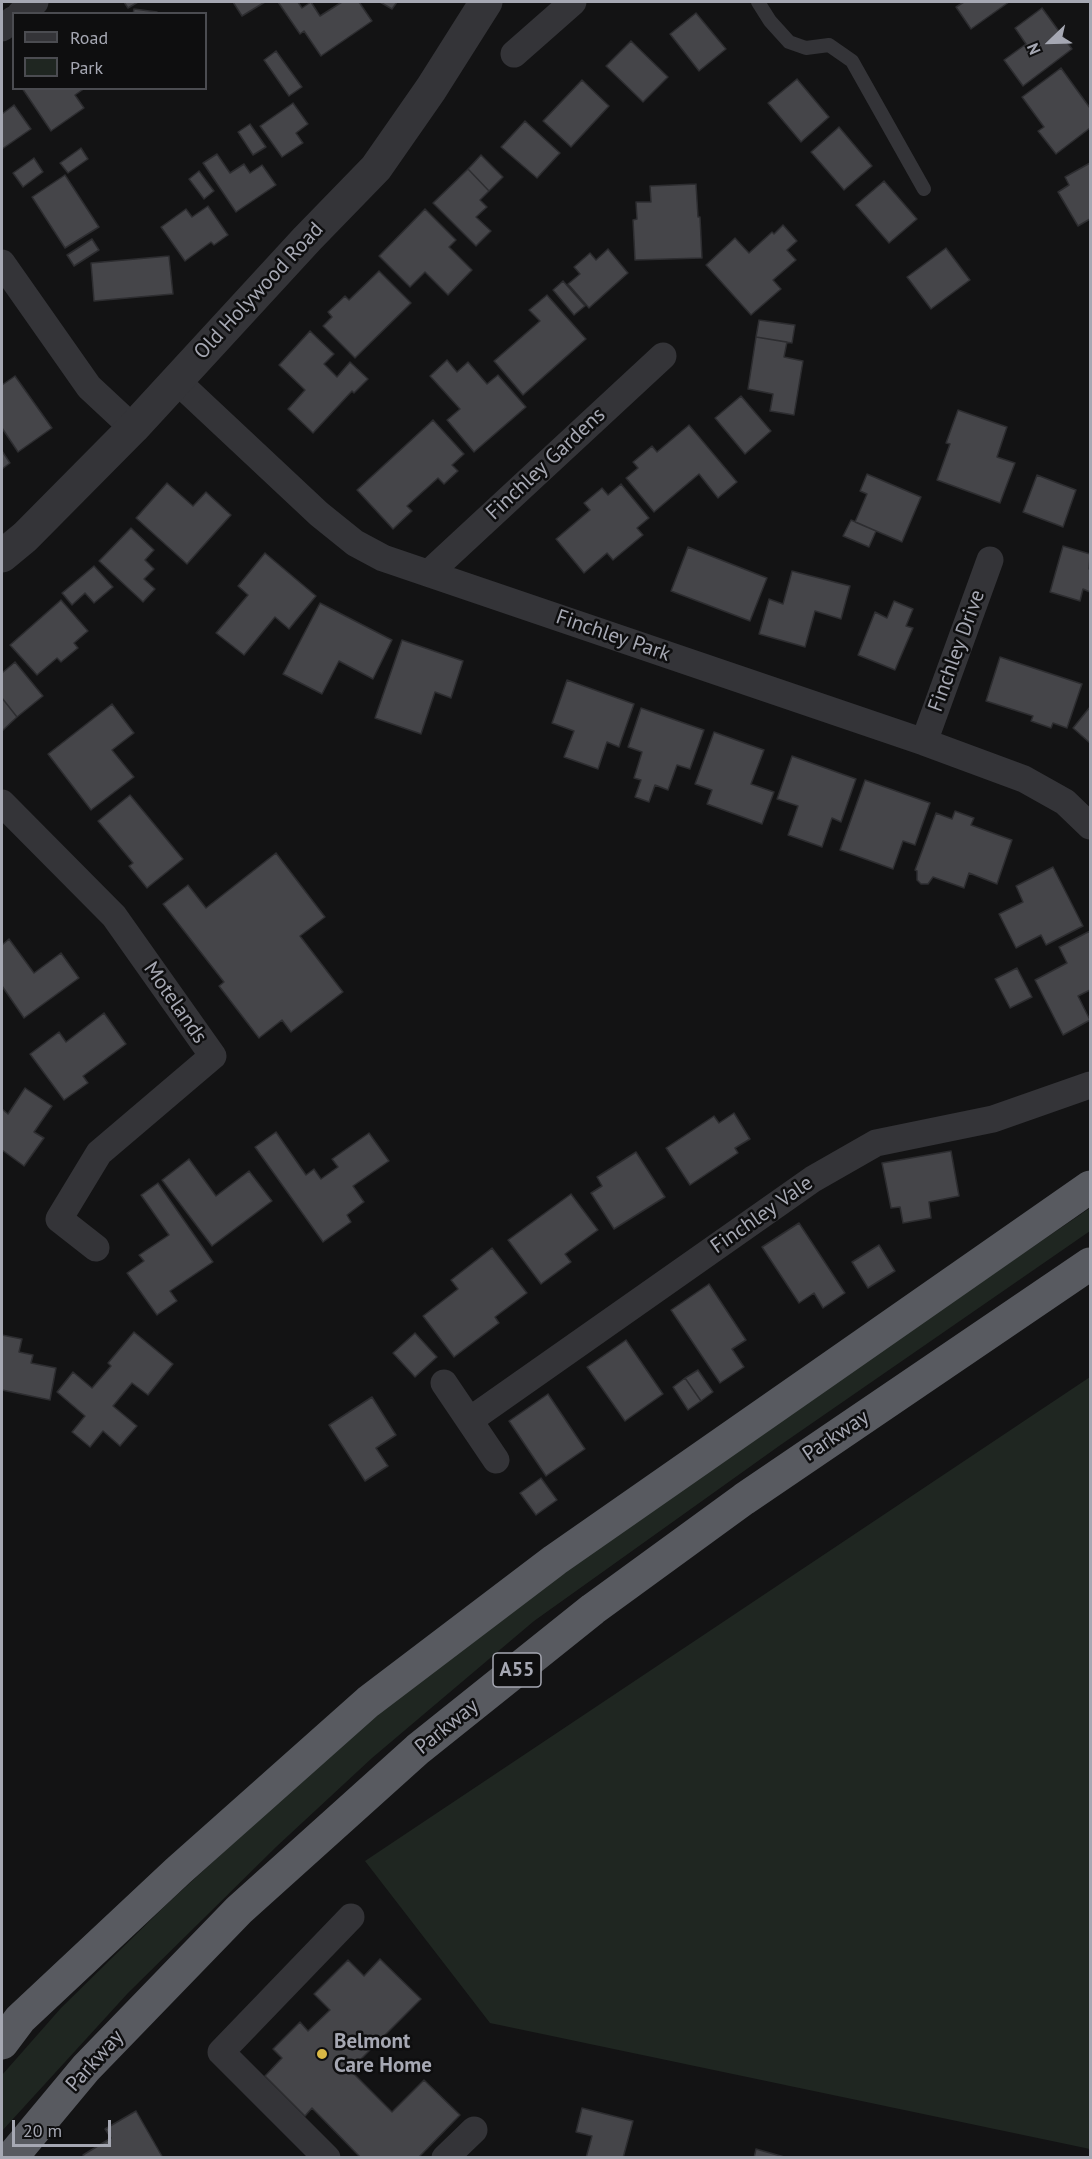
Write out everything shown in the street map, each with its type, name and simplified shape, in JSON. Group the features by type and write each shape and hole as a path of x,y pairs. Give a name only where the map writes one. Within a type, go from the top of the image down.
{"highway":[{"path":"2,2043 20,2019 161,1887 368,1702 565,1554 1090,1187"},
{"name":"Parkway","path":"11,2157 86,2068 239,1910 418,1749 593,1609 744,1499 1090,1264"}],"street":[{"path":"22,12 35,2"},
{"name":"Old Holywood Road","path":"2,556 25,537 133,428 376,168 431,89 486,2"},
{"path":"514,54 573,2"},
{"path":"2,263 89,387 133,428"},
{"name":"Finchley Gardens","path":"429,573 663,356"},
{"name":"Finchley Park","path":"176,380 319,514 355,543 383,558 924,742 1024,779 1065,802 1090,826"},
{"name":"Finchley Drive","path":"924,742 990,560"},
{"name":"Motelands","path":"2,803 114,916 213,1056 99,1153 60,1219 96,1248"},
{"name":"Finchley Vale","path":"470,1420 813,1179 876,1143 993,1119 1090,1085"},
{"path":"444,1383 495,1460"},
{"path":"327,2157 221,2052 351,1917"},
{"path":"446,2157 474,2130"}],"lane":[{"path":"759,2 770,21 789,42 806,48 830,45 852,61 924,189"}],"green space":[{"path":"1090,1208 1090,1231 779,1446 534,1621 372,1758 276,1847 128,1993 2,2131 2,2075 61,2008 168,1903 357,1730 518,1602 771,1425"},
{"path":"1090,1377 1090,2149 490,2023 365,1861"}],"building":[{"path":"124,2 138,2 128,8"},
{"path":"233,2 265,2 242,16"},
{"path":"278,2 298,2 302,8 311,2 320,16 342,2 359,2 372,21 321,56 304,31 300,34"},
{"path":"380,2 397,2 392,9"},
{"path":"964,2 1009,2 971,29 956,7"},
{"path":"1042,8 1072,49 1023,86 1004,60 1026,44 1015,28"},
{"path":"134,9 157,12 133,12"},
{"path":"696,13 726,49 699,71 670,34"},
{"path":"631,41 668,77 643,102 606,66"},
{"path":"276,51 302,87 289,96 264,60"},
{"path":"1061,68 1090,108 1090,128 1056,154 1038,131 1044,127 1022,97"},
{"path":"797,79 829,117 801,142 768,103"},
{"path":"582,80 609,106 571,147 543,121"},
{"path":"23,90 82,90 75,95 84,108 51,131"},
{"path":"293,103 308,124 296,133 303,143 282,157 260,126"},
{"path":"14,105 31,129 2,149 2,114"},
{"path":"525,121 560,153 537,178 501,147"},
{"path":"250,124 266,147 253,155 238,132"},
{"path":"839,127 872,166 844,190 811,152"},
{"path":"81,148 88,159 68,173 60,163"},
{"path":"217,154 230,173 244,164 250,173 262,165 276,185 236,212 203,163"},
{"path":"481,155 503,177 489,191 468,169"},
{"path":"34,158 43,172 23,187 13,173"},
{"path":"1090,163 1090,219 1078,226 1058,192 1069,185 1065,177"},
{"path":"468,169 489,191 480,200 487,207 476,217 491,231 476,246 433,203"},
{"path":"199,171 214,191 204,199 189,179"},
{"path":"65,175 99,227 65,248 32,197"},
{"path":"884,181 917,219 889,243 856,205"},
{"path":"696,184 702,258 635,260 633,220 637,219 636,202 651,202 650,186"},
{"path":"208,206 228,235 214,245 211,242 185,261 161,227 186,209 192,217"},
{"path":"425,209 456,240 449,247 472,270 448,295 425,272 410,287 379,256"},
{"path":"783,225 797,241 787,250 796,260 773,280 781,289 751,315 706,265 735,238 749,253"},
{"path":"92,239 99,250 74,266 67,255"},
{"path":"946,248 970,280 931,309 907,277"},
{"path":"608,249 628,273 589,308 568,284 580,274 574,267 590,253 596,260"},
{"path":"169,256 173,294 94,301 91,263"},
{"path":"379,271 411,303 355,358 323,326 332,317 328,312 345,296 349,300"},
{"path":"563,281 585,306 574,315 553,290"},
{"path":"547,295 586,339 523,395 494,361 540,321 529,310"},
{"path":"759,320 795,325 792,343 756,337"},
{"path":"310,331 334,354 324,364 337,377 350,362 368,379 354,393 352,391 313,433 288,409 305,390 279,365"},
{"path":"756,337 787,342 784,357 803,361 794,415 770,411 773,394 748,389"},
{"path":"447,360 457,372 468,362 487,384 498,375 526,407 474,452 447,420 460,409 430,376"},
{"path":"15,376 52,428 18,452 2,428 2,385"},
{"path":"741,396 771,431 745,454 715,418"},
{"path":"958,410 1007,427 997,457 1015,463 1000,503 937,480 950,444 946,443"},
{"path":"433,420 464,454 452,465 458,471 444,484 438,478 407,506 412,511 393,529 357,490"},
{"path":"689,425 737,482 718,498 699,474 654,512 626,478 638,468 633,462 652,446 657,452"},
{"path":"2,451 10,463 2,469"},
{"path":"867,474 921,497 902,542 855,522 867,494 860,491"},
{"path":"1037,475 1076,490 1063,527 1023,512"},
{"path":"167,483 193,506 206,492 231,515 187,564 136,518"},
{"path":"621,484 649,518 637,528 643,535 613,560 607,553 584,573 556,539 590,510 584,503 602,488 608,495"},
{"path":"851,520 876,531 869,547 843,536"},
{"path":"131,528 154,550 145,560 154,569 144,579 155,589 143,602 99,561"},
{"path":"1063,546 1090,554 1090,592 1083,589 1080,601 1050,592"},
{"path":"688,547 767,578 750,621 671,591"},
{"path":"265,553 316,596 289,629 275,617 244,655 216,633 248,595 238,586"},
{"path":"94,566 113,587 94,603 85,593 72,605 62,593"},
{"path":"792,571 850,586 841,619 815,611 805,647 759,634 769,599 783,604"},
{"path":"61,600 88,631 74,643 78,648 61,662 57,658 37,675 10,645"},
{"path":"894,601 913,609 906,626 913,628 895,670 858,655 875,612 887,618"},
{"path":"320,603 392,640 373,679 339,661 322,694 283,674"},
{"path":"402,640 463,661 451,698 435,692 421,734 375,718"},
{"path":"1000,657 1082,684 1067,728 1053,723 1051,728 1031,721 1033,716 986,701"},
{"path":"15,662 43,696 17,717 2,698 2,673"},
{"path":"567,680 634,704 619,747 607,742 598,769 564,757 574,731 552,723"},
{"path":"2,698 17,717 2,731"},
{"path":"112,704 134,733 112,750 134,777 91,810 48,754"},
{"path":"1090,707 1090,743 1073,728"},
{"path":"641,708 704,730 690,769 677,765 668,790 655,785 649,802 635,797 641,780 634,778 642,752 628,747"},
{"path":"714,732 764,750 751,784 774,792 762,824 707,804 712,790 695,784"},
{"path":"792,756 856,779 841,822 832,818 822,847 788,835 798,806 777,799"},
{"path":"865,780 930,803 915,845 903,841 893,869 840,850"},
{"path":"130,795 183,859 147,888 129,866 133,863 98,821"},
{"path":"955,811 974,818 971,825 1012,840 997,884 969,873 964,888 933,877 928,884 921,884 917,880 915,870 936,813 952,819"},
{"path":"276,853 325,917 300,936 343,992 291,1032 282,1020 259,1038 219,986 224,982 163,904 188,885 206,908"},
{"path":"1053,867 1083,926 1046,945 1041,935 1016,948 999,914 1023,902 1016,886"},
{"path":"1090,931 1090,990 1078,996 1090,1020 1063,1035 1035,980 1067,963 1059,947"},
{"path":"9,939 34,973 61,953 79,978 24,1018 2,986 2,945"},
{"path":"1017,968 1032,997 1010,1008 995,979"},
{"path":"104,1013 126,1044 83,1076 88,1083 64,1100 30,1054 59,1032 66,1042"},
{"path":"25,1088 52,1106 34,1132 44,1138 24,1166 2,1150 2,1109 8,1114"},
{"path":"734,1113 750,1139 735,1148 738,1153 690,1185 666,1148 714,1116 719,1123"},
{"path":"276,1132 306,1175 314,1169 321,1179 338,1167 332,1159 369,1133 389,1161 353,1186 364,1202 347,1215 351,1222 323,1242 255,1147"},
{"path":"951,1151 959,1196 929,1202 931,1218 903,1223 900,1207 891,1208 882,1163"},
{"path":"636,1152 665,1197 614,1229 591,1193 602,1186 597,1177"},
{"path":"189,1159 216,1196 249,1171 272,1201 212,1246 162,1180"},
{"path":"158,1183 213,1262 170,1291 177,1301 157,1315 127,1273 144,1261 139,1255 169,1235 141,1195"},
{"path":"571,1194 598,1230 565,1254 571,1262 541,1284 508,1240"},
{"path":"799,1223 845,1293 823,1308 814,1293 799,1303 762,1247"},
{"path":"879,1245 895,1271 868,1288 852,1262"},
{"path":"492,1248 527,1293 495,1317 499,1323 454,1357 423,1316 458,1289 451,1280"},
{"path":"709,1284 746,1340 732,1349 744,1367 720,1383 671,1310"},
{"path":"134,1332 173,1364 148,1395 132,1383 113,1406 137,1426 120,1446 103,1431 90,1447 72,1432 85,1416 57,1392 73,1372 92,1388 111,1366 108,1363"},
{"path":"415,1333 437,1357 415,1377 393,1353"},
{"path":"2,1335 22,1339 19,1352 33,1355 31,1363 56,1368 50,1400 2,1390"},
{"path":"626,1340 663,1394 625,1421 587,1367"},
{"path":"698,1370 713,1392 701,1401 685,1378"},
{"path":"685,1378 701,1401 688,1410 673,1387"},
{"path":"548,1394 585,1449 546,1476 509,1421"},
{"path":"372,1397 396,1435 376,1448 388,1466 365,1481 329,1425"},
{"path":"541,1478 557,1500 536,1515 520,1493"},
{"name":"Belmont Care Home","path":"380,1959 421,1999 350,2070 392,2112 424,2080 460,2115 418,2158 361,2158 312,2108 305,2116 265,2076 282,2058 273,2049 300,2022 308,2031 330,2010 314,1994 348,1960 364,1976"},
{"path":"582,2108 633,2121 623,2158 586,2158 592,2136 576,2132"},
{"path":"136,2111 163,2158 85,2158 83,2155 111,2138 105,2129"},
{"path":"756,2149 788,2158 754,2158"}],"place":[{"name":"Belmont Care Home","path":"322,2054"}]}
